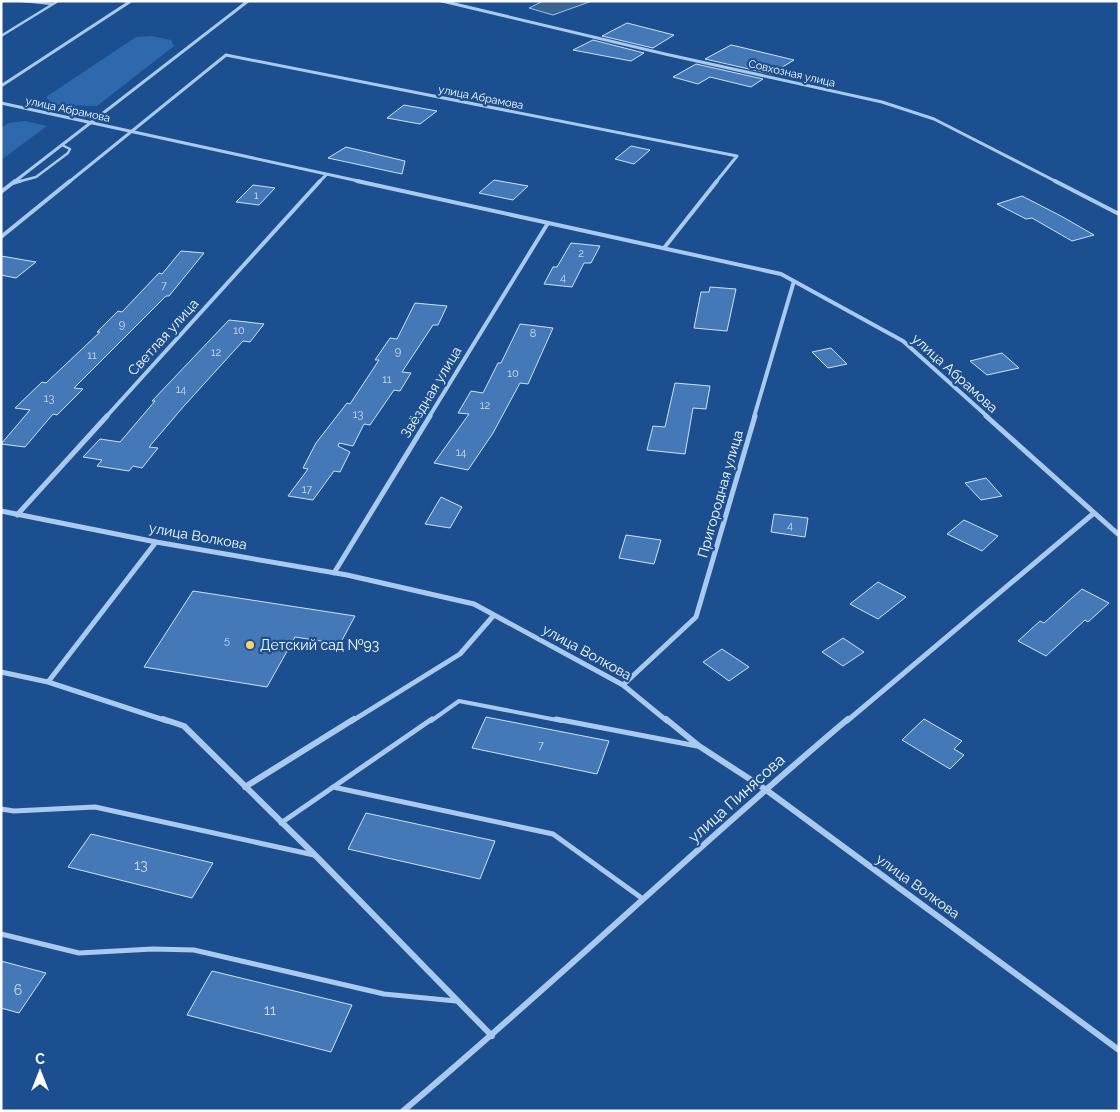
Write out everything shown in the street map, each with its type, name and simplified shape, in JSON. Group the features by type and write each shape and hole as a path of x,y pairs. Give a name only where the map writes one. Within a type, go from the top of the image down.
{"street":[{"path":"1,86 131,1"},
{"path":"1,192 248,1"},
{"name":"Совхозная улица","path":"442,1 665,54 882,102 934,119 1119,214"},
{"name":"улица Абрамова","path":"130,132 226,55 737,156 664,248"},
{"name":"улица Абрамова","path":"1,103 781,274 903,341 1119,535"},
{"path":"1,237 130,132"},
{"name":"Светлая улица","path":"17,515 326,174"},
{"name":"Звёздная улица","path":"334,573 548,223"},
{"name":"Пригородная улица","path":"623,685 696,617 794,281"},
{"name":"улица Волкова","path":"1,511 156,542 334,573 474,604 623,685 699,746 765,789 1119,1050"},
{"name":"улица Пинясова","path":"404,1111 492,1036 765,789 1094,513"},
{"path":"48,682 156,542"},
{"path":"245,787 460,654 494,615"},
{"path":"1,672 48,682 184,726 315,855 492,1036"}],"lane":[{"path":"23,1 54,4"},
{"path":"1,36 58,1"},
{"path":"11,184 36,177 62,158 70,149 62,145"},
{"path":"281,823 459,701 699,746"},
{"path":"333,787 553,834 643,900"},
{"path":"1,809 14,811 95,807 315,855"},
{"path":"1,934 79,953 153,949 194,950 384,994 458,1001"}],"shaded area":[{"path":"543,1 592,1 553,15 529,8"},
{"path":"152,36 171,40 174,46 97,106 54,105 46,97 136,37"},
{"path":"25,121 47,126 1,160 1,128 8,123"}],"building":[{"path":"627,23 674,35 653,48 602,36"},
{"path":"593,40 644,53 631,61 573,50"},
{"path":"731,45 794,60 771,74 705,59"},
{"path":"696,64 763,79 751,87 710,77 698,84 673,77"},
{"path":"404,105 437,111 420,124 387,118"},
{"path":"631,146 650,150 634,164 615,159"},
{"path":"346,147 405,161 402,174 328,158"},
{"path":"494,180 528,186 513,200 479,193"},
{"path":"253,185 275,188 259,205 236,202"},
{"path":"1022,196 1094,235 1072,241 1032,218 1026,219 997,204"},
{"path":"571,243 600,246 591,263 584,263 572,287 544,284 553,267 557,267"},
{"path":"181,251 204,253 169,296 166,296 74,388 83,389 57,415 53,414 25,447 1,444 30,410 15,408 42,382 46,383 100,332 97,332 118,311 122,312 159,273 162,274"},
{"path":"1,256 36,262 16,278 1,275"},
{"path":"710,287 736,289 727,331 694,328 701,292 709,292"},
{"path":"415,303 447,306 438,325 433,325 402,372 411,373 400,391 394,390 370,425 364,424 353,446 339,443 338,446 350,452 340,472 334,471 313,500 288,496 308,469 303,468 316,443 347,403 350,404 379,360 375,360 390,338 397,339"},
{"path":"229,320 264,324 250,342 243,341 149,447 158,448 142,468 133,466 129,471 97,466 102,460 83,457 100,439 120,442 155,401 152,401"},
{"path":"520,324 553,328 528,384 520,383 493,433 468,470 434,463 469,414 458,413 471,391 483,393 498,363 501,363"},
{"path":"831,348 847,364 828,368 812,352"},
{"path":"1002,353 1019,368 987,375 970,361"},
{"path":"675,383 710,386 706,409 693,408 685,454 647,450 653,426 665,427"},
{"path":"986,478 1002,496 981,500 965,483"},
{"path":"441,497 462,507 450,528 425,524"},
{"path":"774,514 808,518 805,537 771,532"},
{"path":"964,520 998,536 982,551 947,534"},
{"path":"626,535 661,540 654,564 619,558"},
{"path":"878,582 906,597 878,619 850,604"},
{"path":"1082,589 1109,603 1088,622 1085,620 1046,656 1018,641 1040,621 1044,623"},
{"path":"193,591 355,616 340,644 295,637 267,687 144,667"},
{"path":"843,638 864,652 843,666 822,652"},
{"path":"722,649 749,667 729,681 703,662"},
{"path":"486,717 609,741 597,774 472,748"},
{"path":"924,719 962,741 954,749 964,755 950,769 902,740"},
{"path":"366,813 495,841 480,879 348,849"},
{"path":"91,834 213,863 192,898 68,867"},
{"path":"1,961 46,973 19,1013 1,1008"},
{"path":"212,971 352,1005 331,1052 187,1015"}],"place":[{"name":"Детский сад №93","path":"250,645"}]}
